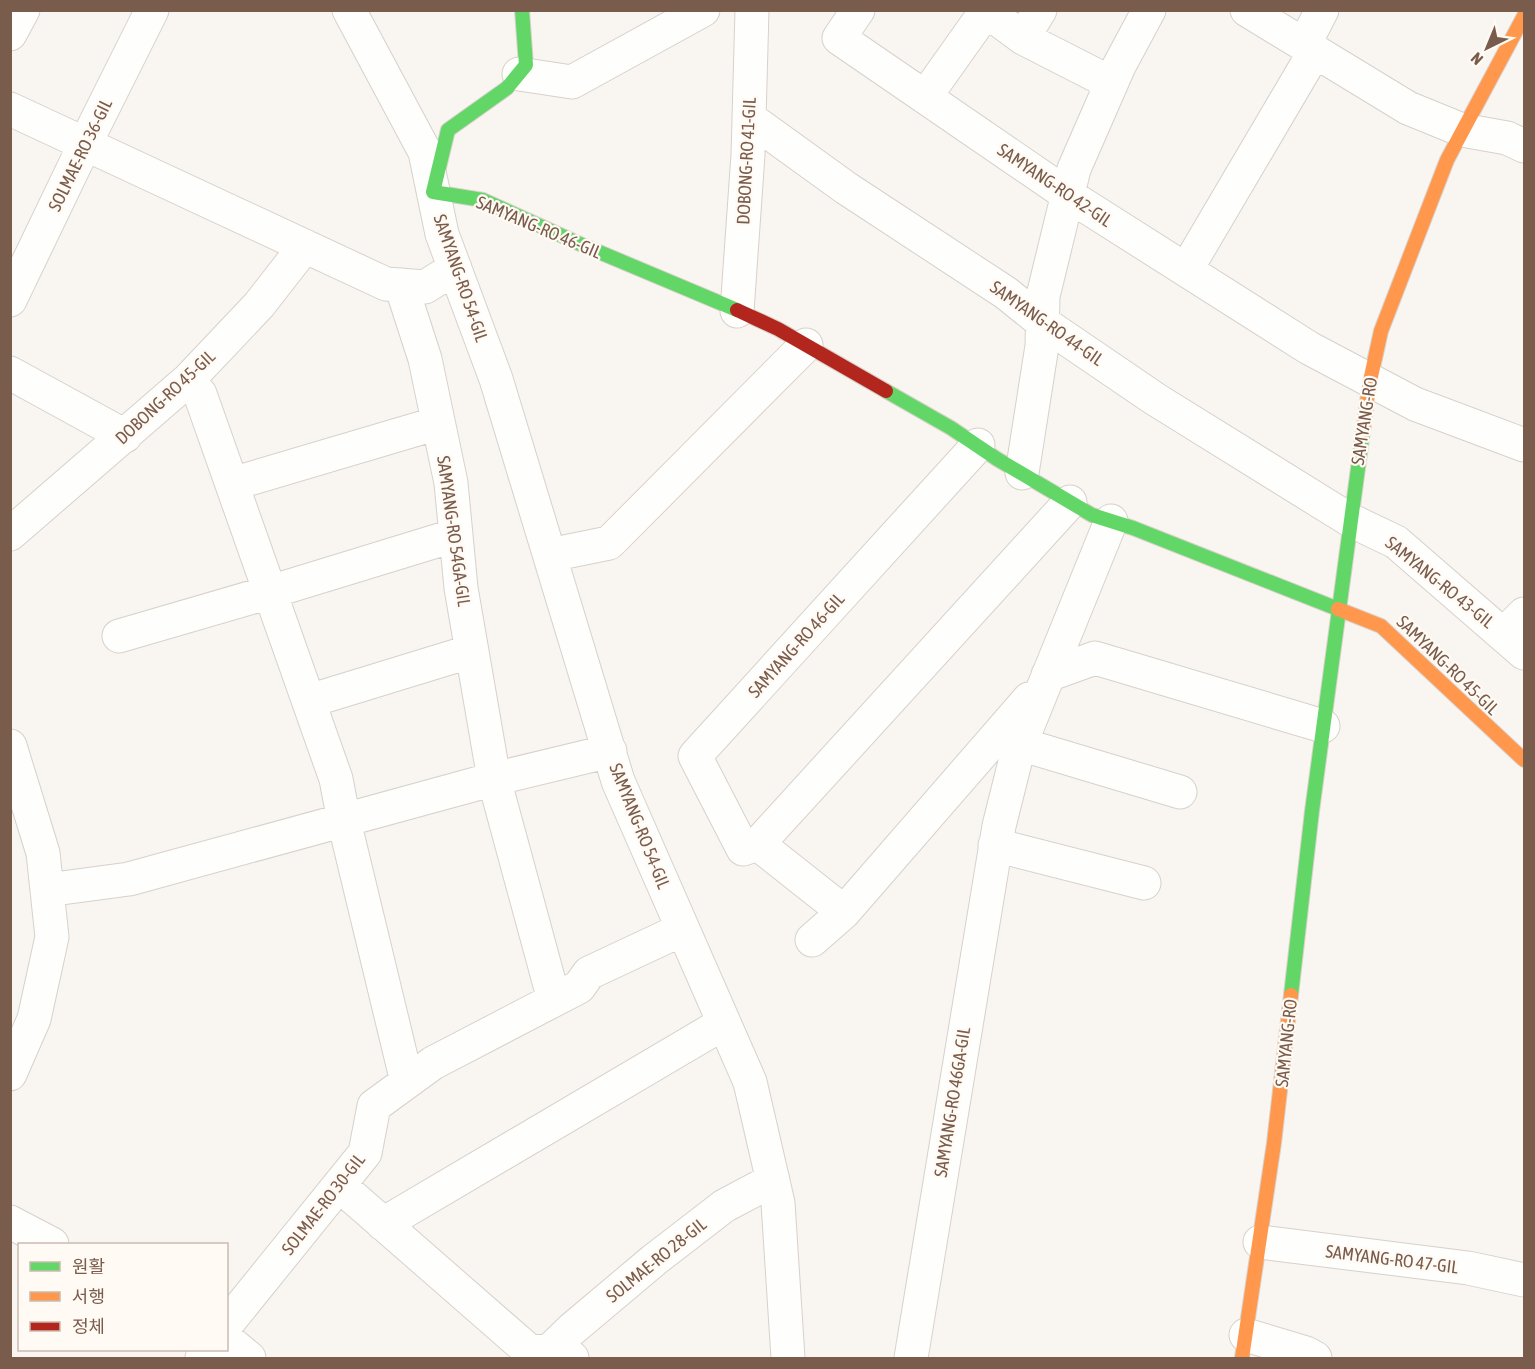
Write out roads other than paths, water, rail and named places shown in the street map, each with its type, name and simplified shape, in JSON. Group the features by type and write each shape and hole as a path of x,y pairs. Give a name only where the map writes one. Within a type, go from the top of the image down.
{"street":[{"path":"10,34 23,10"},
{"name":"SOLMAE-RO 36-GIL","path":"10,300 152,10"},
{"name":"SAMYANG-RO 54-GIL","path":"349,10 425,152 442,234 496,379 618,781 750,1082 778,1203 788,1359"},
{"path":"433,192 448,130 507,87 526,65 522,10"},
{"path":"519,74 572,82 703,10"},
{"name":"DOBONG-RO 41-GIL","path":"736,311 749,118 752,10"},
{"name":"SAMYANG-RO 42-GIL","path":"858,10 839,38 1068,195 1309,348 1415,404 1524,445"},
{"path":"1023,38 1040,10"},
{"path":"1022,473 1042,346 1043,296 1074,169 1111,83 1149,10"},
{"path":"1247,10 1408,108 1462,130 1508,138 1524,146"},
{"path":"1186,270 1310,48 1322,10"},
{"path":"925,97 986,11 1023,38 1111,83"},
{"name":"SAMYANG-RO","path":"1244,1347 1274,1143 1323,726 1370,381 1381,331 1447,160 1524,16"},
{"path":"10,109 386,284 425,287 455,268"},
{"name":"SAMYANG-RO 44-GIL","path":"749,118 846,188 1005,293 1042,322 1155,399 1350,520"},
{"name":"SAMYANG-RO 46-GIL","path":"433,192 483,200 579,244 778,329 951,428 1092,515 1338,611"},
{"name":"DOBONG-RO 45-GIL","path":"10,534 188,380 259,305 305,246"},
{"name":"SAMYANG-RO 54GA-GIL","path":"401,285 425,359 451,483 461,588 494,780"},
{"path":"550,555 609,543 806,345"},
{"path":"10,373 125,436"},
{"path":"188,380 200,394 336,779 407,1082"},
{"path":"232,483 438,423"},
{"name":"SAMYANG-RO 46-GIL","path":"844,912 758,844 743,849 695,756 978,445"},
{"path":"758,844 1070,502"},
{"name":"SAMYANG-RO 43-GIL","path":"1350,520 1395,542 1518,634"},
{"name":"SAMYANG-RO 46GA-GIL","path":"911,1359 995,845 1020,744 1111,521"},
{"path":"119,636 456,535"},
{"name":"SAMYANG-RO 45-GIL","path":"1338,611 1381,626 1524,760"},
{"path":"309,701 472,651"},
{"path":"1047,677 1095,658 1323,726"},
{"name":"SAMYANG-RO 46GA-GIL","path":"812,940 844,912 1047,677"},
{"path":"1020,744 1180,792"},
{"path":"10,746 43,853 52,937 34,1019 10,1074"},
{"path":"47,890 129,879 494,780 610,751"},
{"path":"494,780 554,1000"},
{"path":"995,845 1144,883"},
{"name":"SOLMAE-RO 30-GIL","path":"228,1323 365,1153 374,1106 433,1063 579,987 589,973 683,930"},
{"path":"383,1224 724,1023"},
{"name":"SOLMAE-RO 28-GIL","path":"339,1185 528,1350 554,1356 572,1329 654,1260 724,1206 773,1180"},
{"path":"10,1222 48,1243"},
{"name":"SAMYANG-RO 47-GIL","path":"1260,1242 1467,1268 1524,1280"},
{"path":"228,1341 249,1359"},
{"path":"1244,1347 1306,1353 1315,1359"}]}
